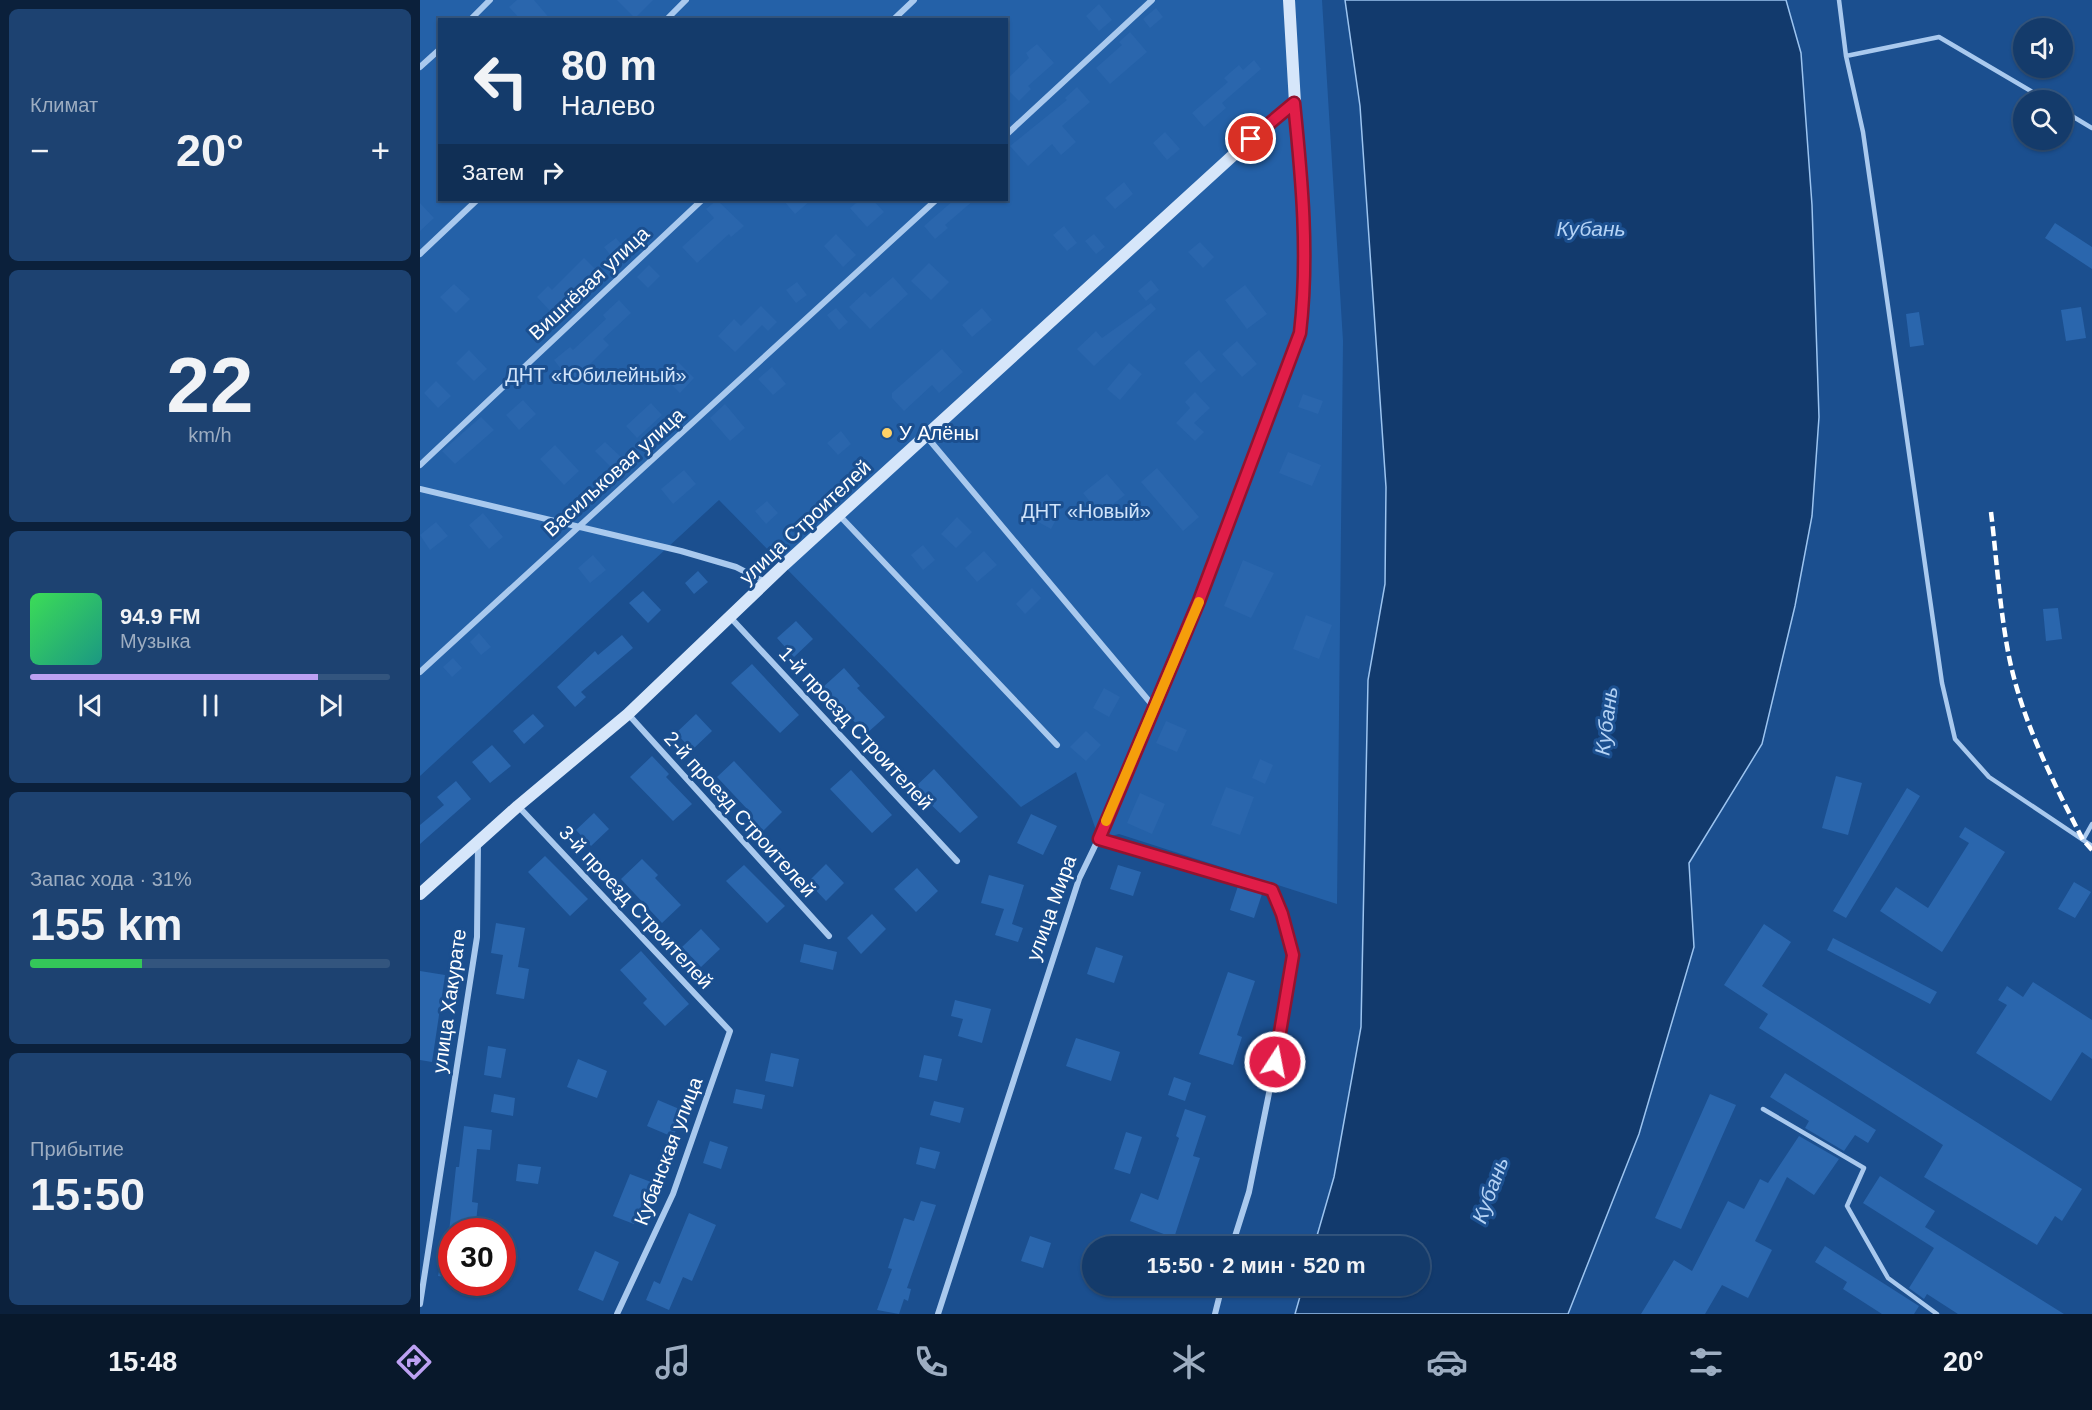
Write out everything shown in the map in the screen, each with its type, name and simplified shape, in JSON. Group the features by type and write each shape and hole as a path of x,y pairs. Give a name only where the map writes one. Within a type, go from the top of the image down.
{"street":[{"path":"472,18 490,0"},
{"path":"668,18 686,0"},
{"path":"895,18 914,0"},
{"path":"1008,133 1152,0"},
{"name":"улица Мира","path":"938,1314 1079,879 1099,839 1199,601 1300,333 1306,287 1303,197 1294,103 1289,0"},
{"path":"420,67 438,51"},
{"name":"улица Строителей","path":"420,894 518,806 628,714 839,515 1251,139 1294,103"},
{"path":"420,254 476,201"},
{"name":"Вишнёвая улица","path":"420,465 701,201"},
{"name":"Васильковая улица","path":"420,672 935,201"},
{"path":"926,436 1154,707"},
{"path":"420,489 681,551 736,567 767,583"},
{"path":"839,515 1057,744"},
{"name":"1-й проезд Строителей","path":"730,617 957,861"},
{"name":"2-й проезд Строителей","path":"628,714 829,936"},
{"name":"3-й проезд Строителей","path":"518,806 730,1031"},
{"path":"1099,839 1272,890 1282,914 1293,955 1284,1019 1249,1192 1235,1236"},
{"name":"улица Хакурате","path":"420,1304 477,937 478,843"},
{"name":"Кубанская улица","path":"617,1314 673,1194 730,1031"},
{"path":"1215,1314 1220,1296"}],"lane":[{"path":"1839,0 1846,56 1863,132 1942,683 1955,739 1989,777 2092,846"},
{"path":"1846,56 1939,37 2029,90"},
{"path":"2073,117 2092,128"},
{"path":"2083,840 2092,824"},
{"path":"1762,1109 1864,1168 1847,1206 1888,1278 1936,1314"}],"green space":[{"path":"420,0 1322,0 1343,341 1337,904 1119,834 1099,839 1076,772 1021,807 719,500 420,776"}],"water":[{"name":"Кубань","path":"1345,0 1786,0 1801,53 1812,205 1819,417 1812,516 1795,606 1762,744 1689,863 1694,947 1639,1134 1568,1314 1295,1314 1300,1296 1430,1296 1430,1236 1317,1236 1334,1177 1361,1027 1368,680 1385,584 1386,487 1360,106"}],"building":[{"path":"517,0 534,0 549,18 519,18 509,7"},
{"path":"617,0 653,0 635,18"},
{"path":"1099,4 1112,20 1099,31 1086,16"},
{"path":"1156,8 1163,17 1150,28 1143,19"},
{"path":"1130,32 1147,52 1110,84 1096,68 1122,45 1119,42"},
{"path":"1037,44 1054,63 1028,86 1031,89 1019,101 1008,90 1008,78 1029,58 1026,53"},
{"path":"1254,60 1261,69 1222,103 1226,108 1204,127 1192,113 1228,82 1224,78 1239,65 1243,70"},
{"path":"1077,87 1090,102 1062,126 1076,142 1061,155 1052,144 1028,166 1010,146 1067,100 1065,98"},
{"path":"1165,132 1180,149 1167,160 1153,143"},
{"path":"1124,182 1133,194 1115,209 1105,198"},
{"path":"718,201 744,226 731,237 729,234 697,263 682,247 714,218 706,209"},
{"path":"784,201 810,201 795,214"},
{"path":"859,201 874,201 884,212 867,227 850,208"},
{"path":"953,201 973,201 945,225 948,228 935,239 924,226"},
{"path":"420,203 434,218 420,231"},
{"path":"2055,223 2092,247 2092,269 2045,238"},
{"path":"1064,226 1077,243 1067,251 1053,235"},
{"path":"836,234 856,255 843,267 824,246"},
{"path":"1094,234 1105,247 1096,254 1085,241"},
{"path":"616,238 628,252 616,262 604,247"},
{"path":"1200,242 1214,257 1203,268 1188,252"},
{"path":"584,258 601,275 584,293 577,286 551,312 537,297 548,286 552,290"},
{"path":"929,263 949,282 931,300 911,281"},
{"path":"649,265 660,276 648,288 637,277"},
{"path":"893,277 908,294 870,329 849,307 865,292 870,297"},
{"path":"1151,280 1159,290 1146,301 1138,291"},
{"path":"797,282 807,295 796,303 786,290"},
{"path":"454,284 470,299 456,313 440,297"},
{"path":"1245,285 1267,314 1247,329 1225,300"},
{"path":"619,300 631,313 603,339 609,345 586,368 587,370 571,382 554,360 570,347 573,350 606,319 603,315"},
{"path":"1151,303 1156,309 1094,366 1077,349 1096,331 1102,338"},
{"path":"761,306 777,322 768,331 762,325 735,352 718,336 734,319 741,326"},
{"path":"2081,307 2086,338 2066,341 2061,310"},
{"path":"836,308 848,322 839,330 827,315"},
{"path":"982,308 992,320 972,337 962,325"},
{"path":"1919,312 1924,345 1910,347 1906,314"},
{"path":"1237,341 1257,364 1242,377 1222,354"},
{"path":"942,349 963,372 939,393 932,385 904,411 892,398 892,393"},
{"path":"469,350 487,369 474,381 456,363"},
{"path":"1199,350 1216,370 1201,383 1184,363"},
{"path":"678,362 694,378 680,393 663,376"},
{"path":"1129,363 1142,374 1120,400 1107,389"},
{"path":"772,367 786,384 773,395 758,379"},
{"path":"436,381 451,396 438,408 424,393"},
{"path":"1195,392 1210,408 1194,423 1204,432 1195,441 1176,423 1190,408 1185,402"},
{"path":"1303,394 1323,401 1318,414 1298,407"},
{"path":"523,400 536,414 519,430 506,415"},
{"path":"651,403 662,415 637,438 626,426"},
{"path":"725,404 745,428 730,441 710,418"},
{"path":"481,417 494,430 455,464 442,451"},
{"path":"841,431 851,444 838,455 827,443"},
{"path":"605,442 621,457 611,467 595,451"},
{"path":"555,445 579,471 564,485 540,459"},
{"path":"1288,452 1321,465 1312,486 1279,473"},
{"path":"1157,468 1199,517 1183,531 1141,482"},
{"path":"684,470 696,484 673,504 661,489"},
{"path":"1107,474 1125,495 1100,514 1083,493"},
{"path":"767,501 778,513 766,524 755,511"},
{"path":"1043,501 1061,510 1051,529 1033,519"},
{"path":"483,513 503,537 489,549 469,525"},
{"path":"957,517 972,532 956,548 941,534"},
{"path":"436,522 448,536 430,550 420,535"},
{"path":"923,545 935,560 923,570 911,555"},
{"path":"984,551 997,565 977,582 965,568"},
{"path":"593,555 606,570 590,583 578,568"},
{"path":"1243,560 1274,573 1251,618 1224,606"},
{"path":"698,571 708,582 694,594 685,583"},
{"path":"1032,588 1041,598 1025,614 1016,604"},
{"path":"643,591 661,610 648,623 629,603"},
{"path":"2058,608 2062,639 2046,641 2043,609"},
{"path":"1306,615 1332,625 1319,659 1293,649"},
{"path":"796,621 813,639 794,657 777,638"},
{"path":"479,633 491,647 481,655 470,642"},
{"path":"622,635 633,648 581,692 586,697 575,707 557,687 595,651 598,655"},
{"path":"453,658 462,668 452,677 443,667"},
{"path":"752,664 799,715 780,733 731,683"},
{"path":"844,668 860,686 857,688 885,717 866,734 822,688"},
{"path":"1104,688 1120,697 1109,717 1093,708"},
{"path":"533,714 544,726 524,744 513,731"},
{"path":"696,714 712,731 692,750 676,733"},
{"path":"1166,721 1187,730 1177,752 1156,743"},
{"path":"1086,731 1101,745 1086,761 1070,747"},
{"path":"492,745 511,766 490,783 472,762"},
{"path":"652,756 669,774 666,777 692,804 673,821 630,777"},
{"path":"1260,759 1273,765 1265,784 1252,778"},
{"path":"734,761 782,812 763,831 746,813 749,811 717,777"},
{"path":"934,769 978,817 960,833 914,788"},
{"path":"851,770 892,815 872,833 830,789"},
{"path":"1836,776 1862,783 1848,835 1822,828"},
{"path":"456,781 471,799 420,844 420,825 444,805 437,797"},
{"path":"1226,787 1254,797 1240,835 1211,825"},
{"path":"1907,788 1920,796 1846,918 1833,911"},
{"path":"1140,793 1165,804 1152,834 1127,823"},
{"path":"594,813 609,829 591,846 576,830"},
{"path":"1031,814 1057,826 1043,855 1017,843"},
{"path":"1965,827 2005,852 1942,952 1880,911 1896,887 1928,908 1969,843 1959,837"},
{"path":"545,856 588,899 570,916 528,872"},
{"path":"642,859 658,875 655,878 681,905 662,923 621,879"},
{"path":"826,864 844,883 826,901 808,882"},
{"path":"744,865 785,906 767,923 726,881"},
{"path":"1118,865 1141,872 1133,896 1110,889"},
{"path":"917,868 938,891 916,912 894,889"},
{"path":"989,875 1024,885 1012,924 1023,928 1018,942 995,935 1004,909 981,903"},
{"path":"2074,882 2091,892 2075,918 2058,909"},
{"path":"1238,886 1262,894 1254,918 1230,910"},
{"path":"872,914 886,929 861,954 847,938"},
{"path":"496,923 525,928 518,967 529,969 524,999 496,994 503,955 491,953"},
{"path":"1764,924 1791,942 1762,986 2082,1189 2062,1221 2055,1216 2037,1245 1924,1177 1943,1145 1759,1028 1768,1014 1724,985"},
{"path":"701,929 720,949 701,967 682,947"},
{"path":"1833,938 1937,992 1930,1004 1827,950"},
{"path":"804,944 837,952 833,970 800,962"},
{"path":"1096,947 1123,956 1114,983 1087,974"},
{"path":"641,951 689,1004 665,1026 643,1003 647,999 620,970"},
{"path":"420,971 445,975 432,1062 420,1060"},
{"path":"1228,972 1255,981 1237,1035 1242,1037 1233,1065 1199,1054"},
{"path":"2033,982 2092,1020 2092,1059 2082,1052 2051,1101 1976,1053 2007,1005 1998,1000 2007,986 2023,997"},
{"path":"955,1000 991,1009 982,1043 958,1036 963,1019 951,1016"},
{"path":"1076,1038 1120,1052 1111,1081 1066,1066"},
{"path":"488,1046 506,1049 501,1078 484,1075"},
{"path":"771,1053 799,1059 793,1087 765,1081"},
{"path":"924,1055 942,1059 937,1081 919,1077"},
{"path":"578,1059 607,1071 597,1098 567,1087"},
{"path":"1785,1073 1876,1130 1868,1143 1855,1135 1844,1151 1805,1128 1809,1121 1770,1097"},
{"path":"1174,1077 1191,1083 1185,1101 1168,1095"},
{"path":"736,1089 765,1095 762,1109 733,1103"},
{"path":"494,1094 515,1098 513,1116 491,1112"},
{"path":"1710,1094 1736,1105 1681,1229 1655,1218"},
{"path":"658,1100 684,1111 673,1137 647,1126"},
{"path":"934,1101 964,1108 960,1123 930,1115"},
{"path":"1185,1109 1206,1116 1193,1156 1200,1158 1175,1236 1169,1236 1130,1221 1141,1193 1158,1200 1179,1138 1176,1136"},
{"path":"464,1126 492,1130 490,1150 477,1149 472,1202 478,1203 476,1218 451,1218 456,1167 459,1167"},
{"path":"1126,1132 1142,1137 1130,1174 1114,1169"},
{"path":"1799,1136 1839,1159 1814,1195 1787,1177 1755,1241 1772,1250 1748,1298 1722,1285 1705,1314 1641,1314 1674,1260 1692,1271 1728,1201 1744,1209 1760,1179 1768,1183"},
{"path":"710,1141 728,1147 721,1169 703,1163"},
{"path":"920,1147 940,1152 935,1169 916,1164"},
{"path":"518,1164 541,1167 538,1184 516,1181"},
{"path":"630,1174 651,1182 634,1224 613,1216"},
{"path":"1880,1176 1935,1211 1925,1227 2064,1314 1958,1314 1927,1294 1924,1299 1909,1288 1934,1248 1863,1203"},
{"path":"921,1201 936,1205 907,1288 911,1289 908,1301 904,1299 899,1314 877,1310 892,1269 888,1268 904,1218 914,1221"},
{"path":"689,1213 716,1225 692,1281 683,1277 669,1310 646,1300 654,1281 660,1284"},
{"path":"1030,1236 1051,1243 1043,1268 1021,1261"},
{"path":"1825,1246 1919,1306 1914,1314 1882,1314 1843,1289 1847,1282 1815,1262"},
{"path":"595,1251 619,1262 603,1301 578,1290"}],"railway":[{"path":"1991,512 1999,592 2011,666 2018,692 2026,718 2047,767 2083,840 2092,850"}],"slow traffic":[{"path":"1106,821 1199,602"}],"place":[{"name":"У Алёны","path":"887,433"}],"route":[{"path":"1251,139 1294,103 1303,197 1306,287 1300,333 1199,601 1099,839 1272,890 1282,914 1293,955 1275,1062"}],"park label":[{"name":"ДНТ «Юбилейный»","path":"596,375"},
{"name":"ДНТ «Новый»","path":"1086,511"}]}
